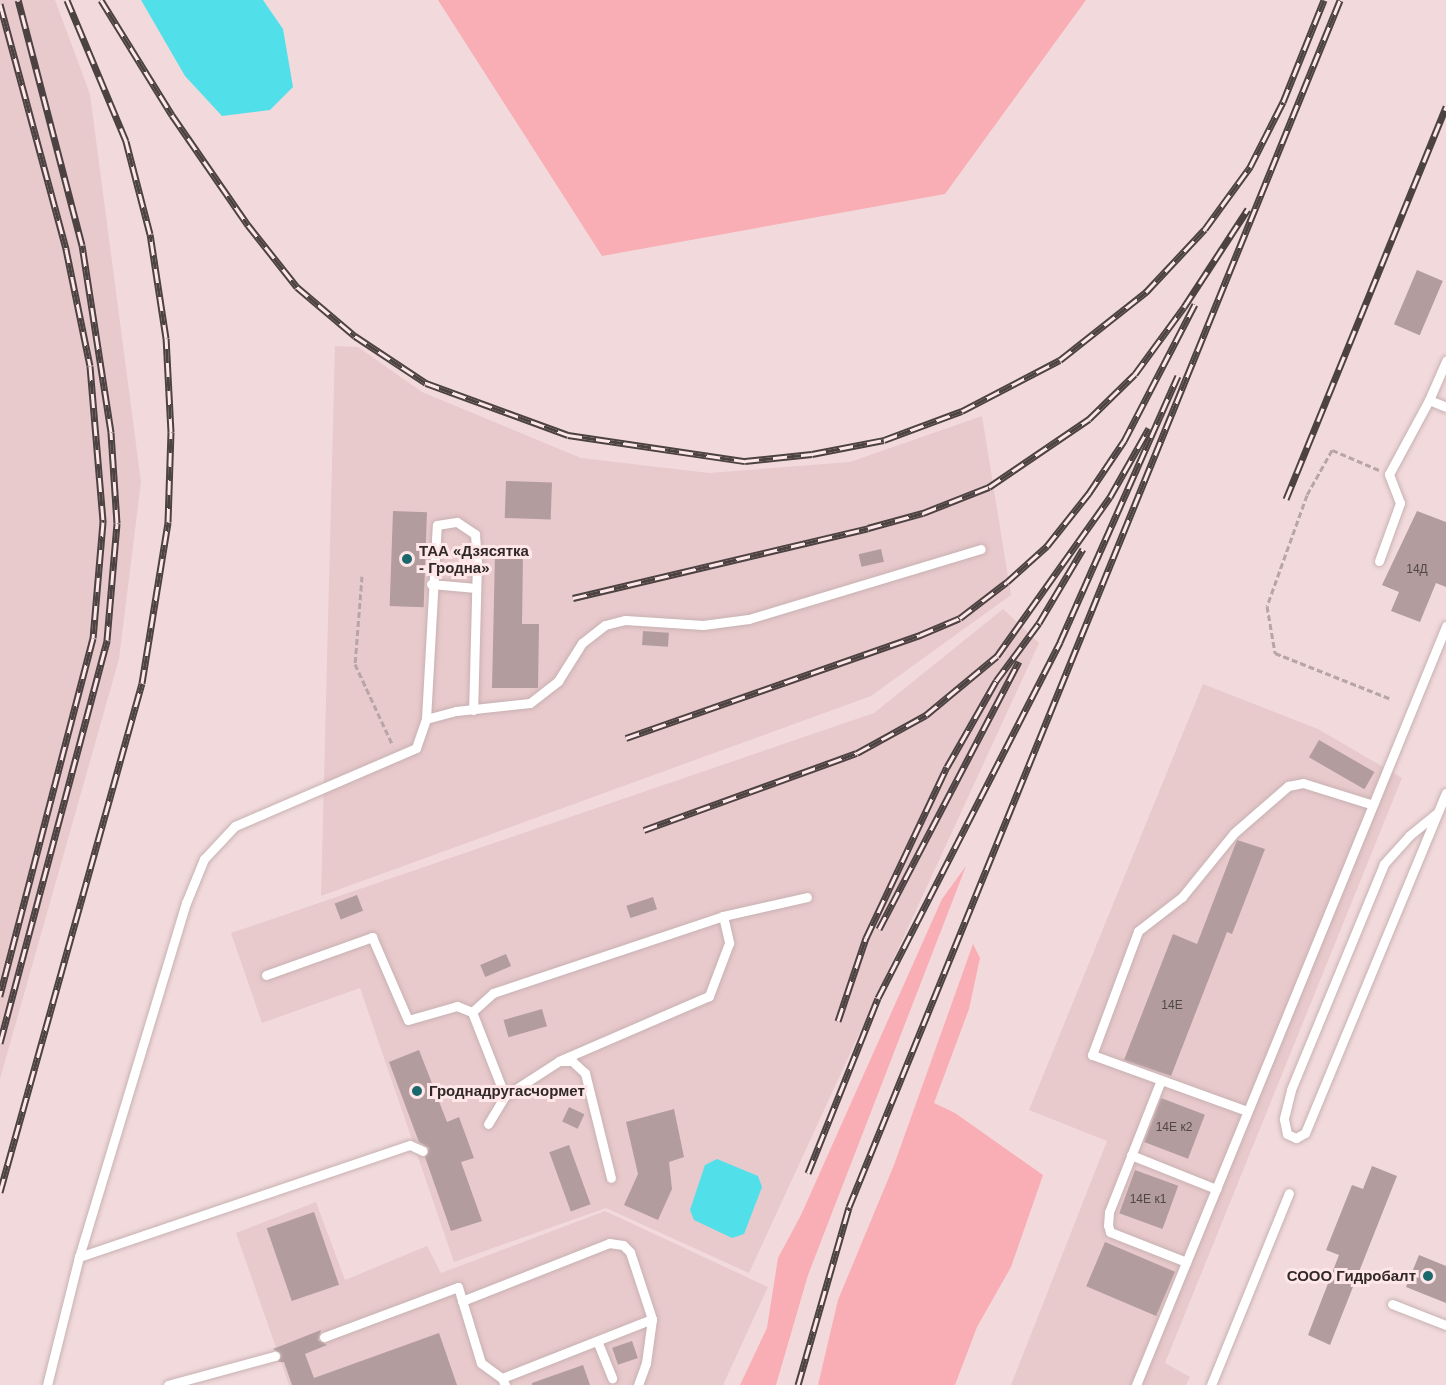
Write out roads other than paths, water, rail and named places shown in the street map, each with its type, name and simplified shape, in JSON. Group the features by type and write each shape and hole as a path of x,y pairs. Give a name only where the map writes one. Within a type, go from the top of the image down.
{"lane":[{"path":"1379,561 1400,503 1389,474 1429,400 1446,361"},
{"path":"1429,400 1446,407"},
{"path":"47,1385 79,1257 186,903 204,859 235,826 416,748 426,719 431,584 437,525 457,522 475,534 477,588 473,710"},
{"path":"426,719 530,703 558,681 582,643 605,625 625,620 703,625 749,619 981,549"},
{"path":"431,584 477,588"},
{"path":"1136,1385 1446,626"},
{"path":"1247,1112 1092,1054 1138,931 1182,897 1234,833 1288,786 1303,783 1373,805"},
{"path":"1437,813 1409,836 1384,864 1291,1090 1284,1119 1287,1134 1296,1138 1305,1133 1446,793"},
{"path":"472,1012 493,993 723,916 807,897"},
{"path":"488,1124 505,1096 559,1061 709,996 729,943 723,916"},
{"path":"266,975 372,937 408,1020 457,1006 472,1012 505,1096"},
{"path":"559,1061 572,1061 585,1073 611,1178"},
{"path":"1161,1080 1109,1212 1110,1232 1186,1262"},
{"path":"79,1257 410,1145 423,1151"},
{"path":"1131,1155 1216,1189"},
{"path":"1211,1385 1289,1193"},
{"path":"462,1301 609,1243 623,1245 630,1252 652,1319 646,1363 638,1385"},
{"path":"324,1337 458,1287 481,1363 503,1381 652,1319"},
{"path":"1392,1304 1446,1325"},
{"path":"598,1343 612,1378"},
{"path":"168,1385 275,1356"}],"water":[{"path":"141,0 263,0 283,29 293,87 270,110 222,116 185,76"},
{"path":"717,1159 758,1176 762,1187 744,1234 732,1238 694,1220 690,1210 705,1165"}],"railway":[{"path":"0,1043 107,640 117,523 111,432 82,245 18,0"},
{"path":"0,1192 142,683 168,522 171,432 166,338 150,234 126,141 67,0"},
{"path":"101,0 172,115 248,225 297,287 355,336 426,383 568,435 745,461 812,454 884,440 962,411 1060,360 1146,292 1205,229 1250,167 1283,102 1324,0"},
{"path":"798,1385 849,1207 1340,0"},
{"path":"0,4 66,249 90,366 103,522 93,638 0,996"},
{"path":"1286,499 1446,106"},
{"path":"573,598 868,528 923,513 989,487 1089,419 1135,374 1184,307 1248,209"},
{"path":"626,738 920,635 960,618 1007,582 1047,546 1089,493 1124,441 1195,304"},
{"path":"808,1173 878,998 1060,642 1178,376"},
{"path":"644,830 857,753 926,715 997,656 1110,497 1149,428"},
{"path":"838,1021 866,938 947,767 996,681 1039,623 1083,549"},
{"path":"879,929 1019,661"}],"place":[{"name":"ТАА «Дзясятка - Гродна»","path":"407,559"},
{"name":"Гроднадругасчормет","path":"417,1091"},
{"name":"СООО Гидробалт","path":"1428,1276"}]}
